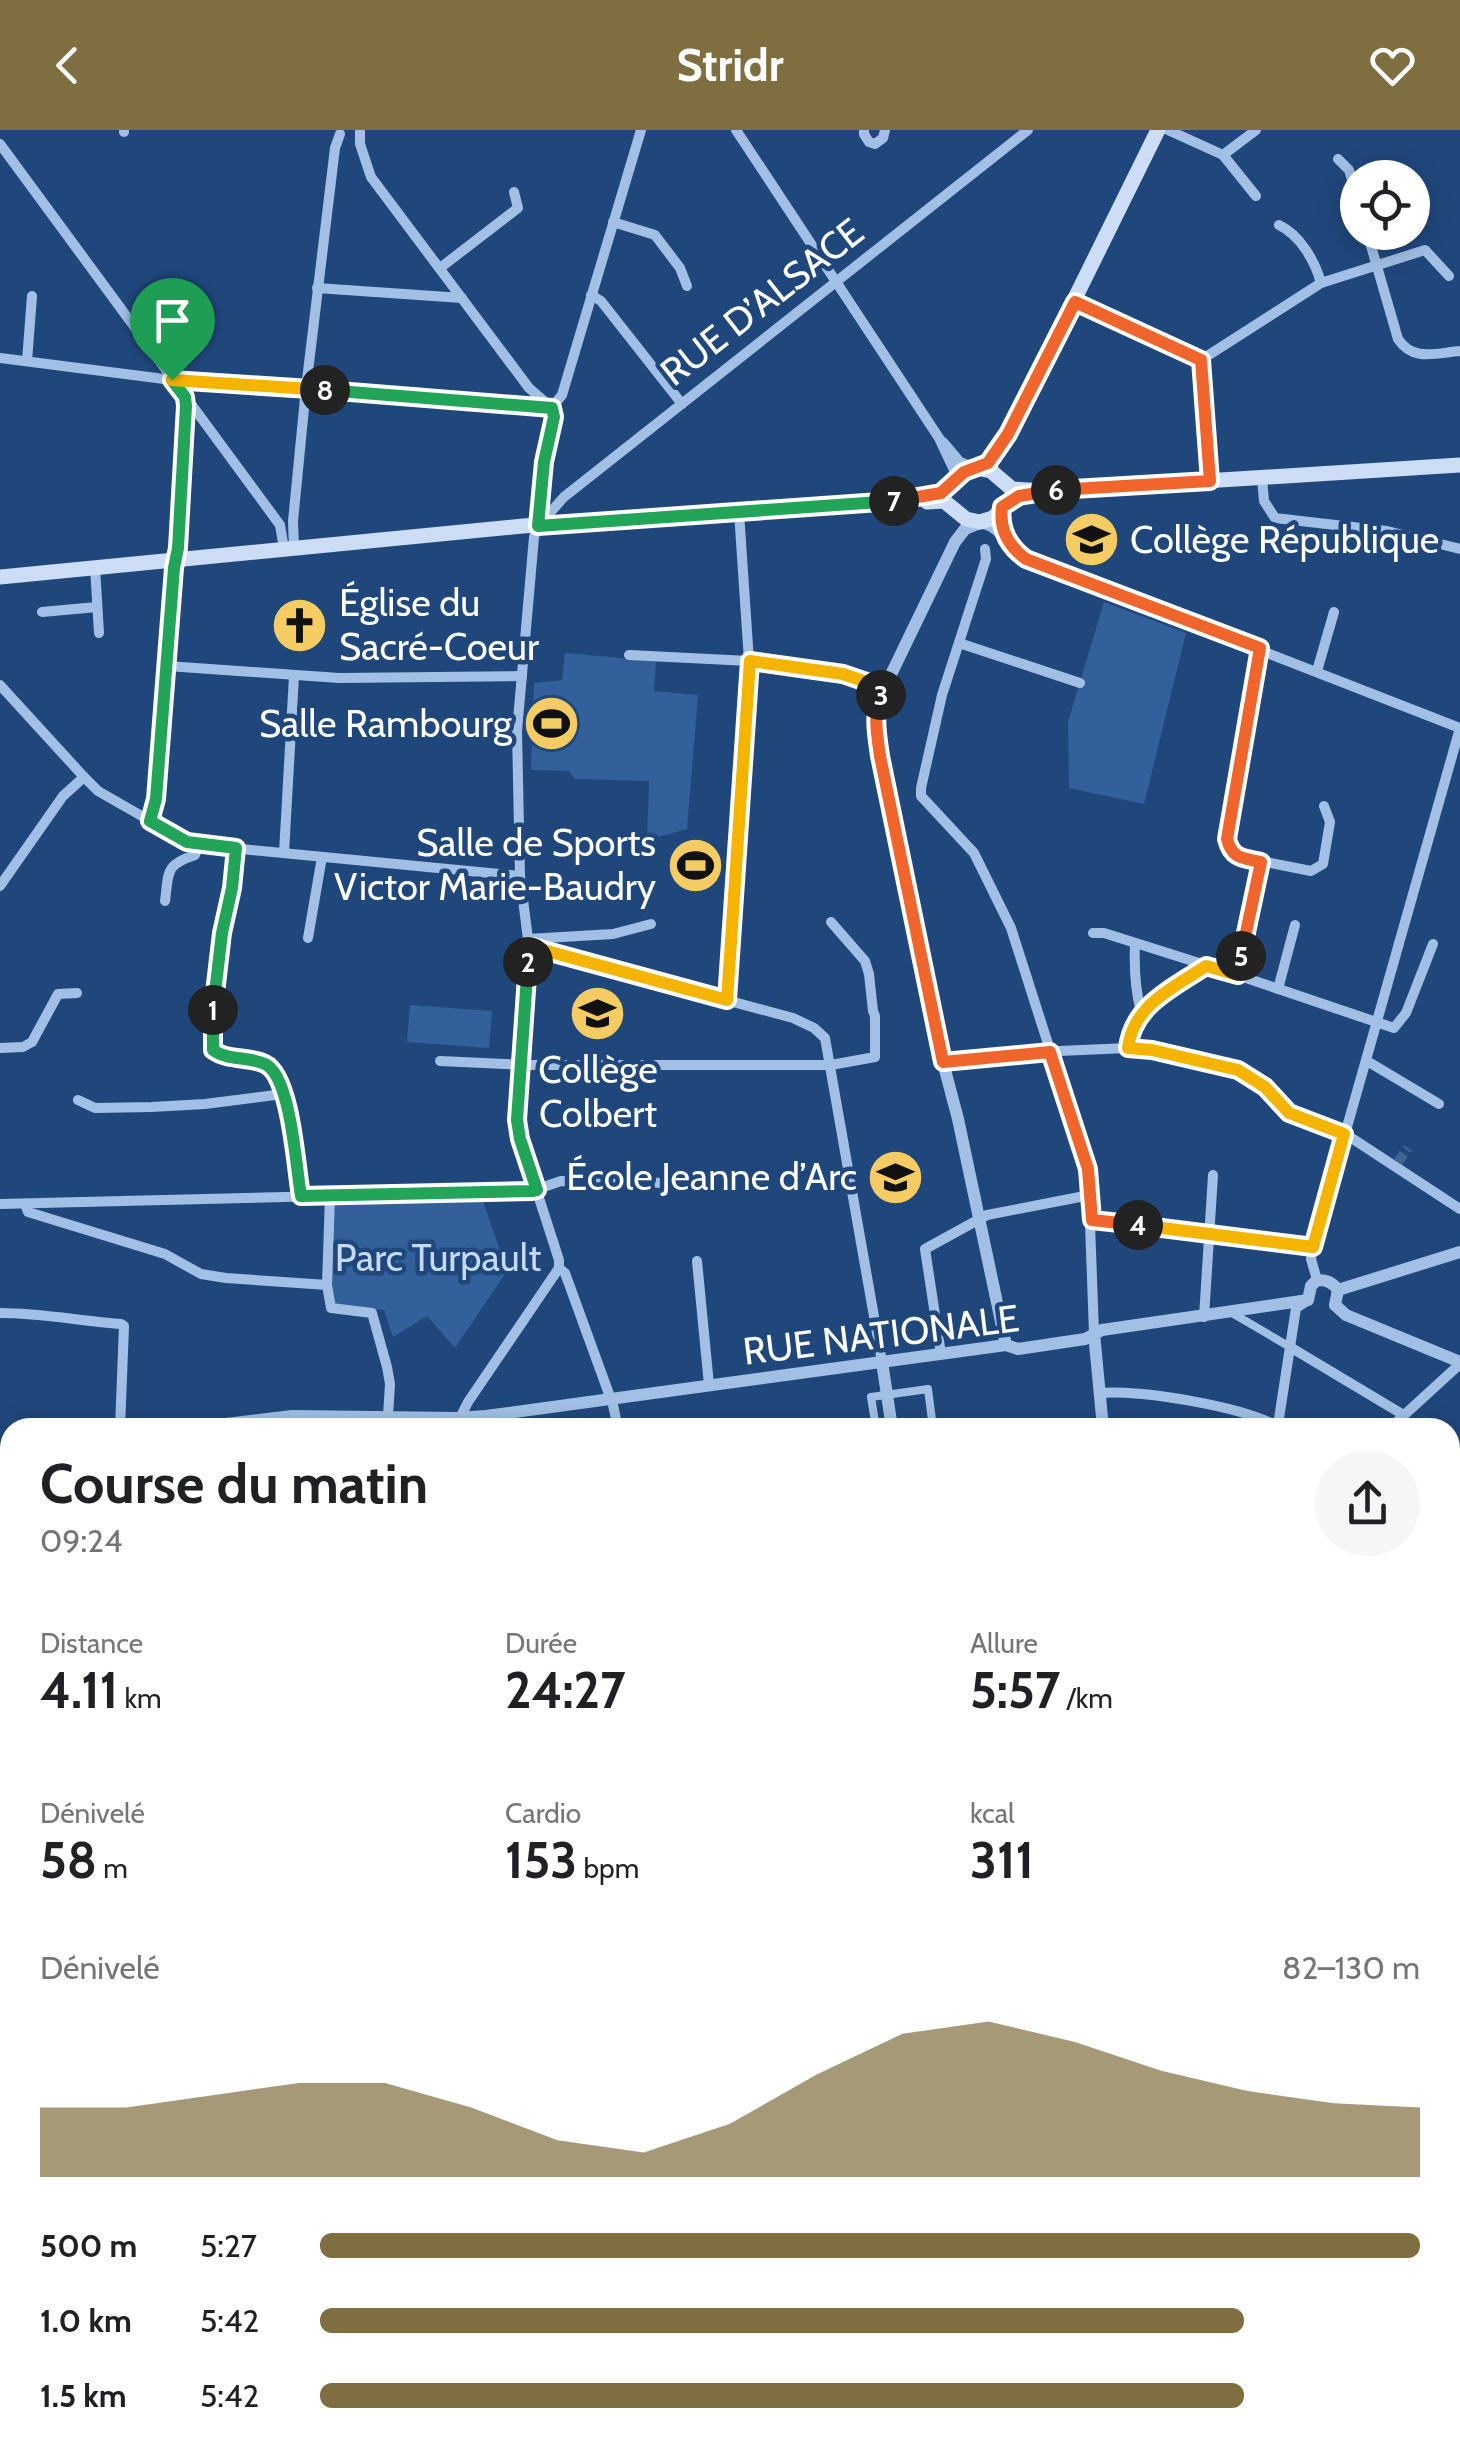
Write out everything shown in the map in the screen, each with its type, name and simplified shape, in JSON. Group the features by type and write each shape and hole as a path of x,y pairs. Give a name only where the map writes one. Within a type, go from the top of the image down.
{"main road":[{"path":"908,500 941,493 964,472 988,463 1008,434 1158,130"},
{"path":"0,577 538,526 908,500 944,502 966,520 980,522 994,518 1002,507 1006,493 998,467 1008,434"},
{"path":"976,468 991,471 1012,489 1046,491 1460,465"},
{"path":"954,482 951,496 956,511"},
{"path":"1002,507 1019,496 1046,491"}],"street":[{"path":"552,408 562,394 641,130"},
{"path":"736,130 939,438 960,462 976,468"},
{"path":"864,130 868,142 876,144 883,138 884,130"},
{"name":"RUE D’ALSACE","path":"538,526 564,497 1028,130"},
{"path":"1168,130 1223,155 1256,196"},
{"path":"1223,155 1256,130"},
{"path":"289,548 335,148 339,132 352,137 360,131"},
{"path":"360,131 360,144 372,176 529,388 552,408 554,417 534,537 516,780 520,876 528,943 517,1120 560,1268 460,1418"},
{"path":"0,144 280,525 289,548"},
{"path":"440,268 518,208 514,192"},
{"path":"613,222 655,235 680,268 687,286"},
{"path":"1289,225 1317,266 1321,283"},
{"path":"1373,250 1398,340 1406,351 1417,355 1460,351"},
{"path":"1201,360 1321,283 1377,264 1426,250 1449,276"},
{"path":"317,288 462,298"},
{"path":"591,295 601,302 682,404"},
{"path":"27,361 32,296"},
{"path":"1075,302 1201,360"},
{"path":"0,358 172,380 552,408"},
{"path":"1201,360 1210,481"},
{"path":"150,821 156,799 178,548 185,397"},
{"path":"183,422 197,412"},
{"path":"939,438 955,472 954,482"},
{"path":"1262,478 1264,500 1275,518 1387,532 1460,549"},
{"path":"1002,507 1007,539"},
{"path":"955,542 956,511"},
{"path":"727,1000 750,661 739,512"},
{"path":"280,525 293,521"},
{"path":"1006,1345 943,1062 875,723 884,688 955,542 965,529 980,522 995,528 1026,559 1460,728 1310,1258 1317,1280"},
{"path":"985,549 986,559 942,695 921,796 974,853 1011,928 1088,1169 1086,1214 1092,1220 1313,1247"},
{"path":"95,568 99,633"},
{"path":"42,612 97,607"},
{"path":"1317,671 1334,612"},
{"path":"958,644 1080,683"},
{"path":"1260,648 1227,839 1230,850 1261,862 1311,871 1323,864 1330,822 1324,806"},
{"path":"629,654 750,661 843,674 884,688"},
{"path":"167,666 339,678 522,676"},
{"path":"284,853 294,676"},
{"path":"0,685 98,791 187,842 520,876"},
{"path":"0,886 63,796 84,778"},
{"path":"165,901 171,866 195,855 200,846"},
{"path":"236,848 214,992 212,1044 215,1052 223,1056 262,1062 272,1068 290,1114 301,1196"},
{"path":"308,938 322,857"},
{"path":"1238,975 1261,862"},
{"path":"440,1061 830,1064 874,1057 870,974 865,961 830,922"},
{"path":"528,943 613,934 651,924"},
{"path":"1278,989 1295,924"},
{"path":"1092,933 1104,933 1238,975 1394,1028 1406,1013 1434,944"},
{"path":"528,943 793,1018 825,1038 890,1418"},
{"path":"1135,944 1136,994 1141,1012"},
{"path":"1128,1048 1133,1025 1141,1012 1206,966"},
{"path":"0,1048 22,1047 32,1042 58,994 77,993"},
{"path":"943,1062 1128,1048 1238,1070 1265,1087 1289,1113 1344,1134 1396,1164 1460,1209"},
{"path":"1367,1061 1436,1102"},
{"path":"78,1100 95,1108 151,1107 283,1094"},
{"path":"1204,1317 1213,1175"},
{"path":"0,1204 491,1192 537,1190 560,1181 667,1183"},
{"path":"330,1196 327,1284 331,1308 372,1314 387,1367 388,1416"},
{"path":"941,1354 925,1249 987,1215 1086,1196"},
{"path":"25,1204 28,1212 165,1254 201,1274 327,1284"},
{"path":"1092,1220 1094,1333 1102,1418"},
{"path":"1336,1298 1460,1252"},
{"path":"697,1261 709,1386"},
{"path":"560,1268 566,1273 615,1418"},
{"path":"1280,1418 1296,1308 1308,1300 1311,1286 1317,1280 1334,1284 1336,1298 1346,1315 1460,1363 1399,1418"},
{"name":"RUE NATIONALE","path":"488,1418 1006,1345 1018,1349 1085,1339 1102,1330 1308,1300"},
{"path":"1232,1312 1402,1414"},
{"path":"0,1313 33,1313 124,1326 120,1418"},
{"path":"875,1418 872,1397 928,1389 932,1418"},
{"path":"1098,1394 1115,1392 1204,1404 1256,1418"},
{"path":"354,1418 408,1418"}],"green space":[{"path":"1104,602 1186,633 1144,804 1069,788 1068,722"},
{"path":"565,653 656,661 654,691 698,695 687,829 647,840 649,781 575,779 569,771 531,770 534,683 562,680"},
{"path":"410,1005 492,1011 489,1048 407,1042"},
{"name":"Parc Turpault","path":"481,1195 507,1271 455,1348 427,1316 393,1337 384,1310 335,1305 330,1284 333,1204"}],"tunnel":[{"path":"1398,1162 1408,1148"}],"place":[{"name":"Collège République","path":"1091,540"},
{"name":"Église du Sacré-Coeur","path":"300,625"},
{"name":"Salle Rambourg","path":"551,724"},
{"name":"Salle de Sports Victor Marie-Baudry","path":"695,865"},
{"name":"Collège Colbert","path":"598,1013"},
{"name":"École Jeanne d’Arc","path":"896,1177"}],"route":[{"path":"1075,302 1201,360 1210,481 1019,496 1002,507 1001,520 1007,539 1026,559 1260,648 1227,839 1230,850 1238,856 1261,862 1238,975 1206,966 1141,1012 1133,1025 1128,1048 1238,1070 1265,1087 1289,1113 1344,1134 1313,1247 1092,1220 1088,1169 1050,1052 943,1062 880,756 875,723 884,688 843,674 750,661 727,1000 529,947 517,1120 537,1190 301,1196 290,1114 272,1068 213,1050 214,992 236,848 187,842 150,821 156,799 178,548 186,406 185,397 172,380 552,408 554,417 544,462 538,526 908,500 941,493 964,472 983,466 1008,434 1075,302"}]}
